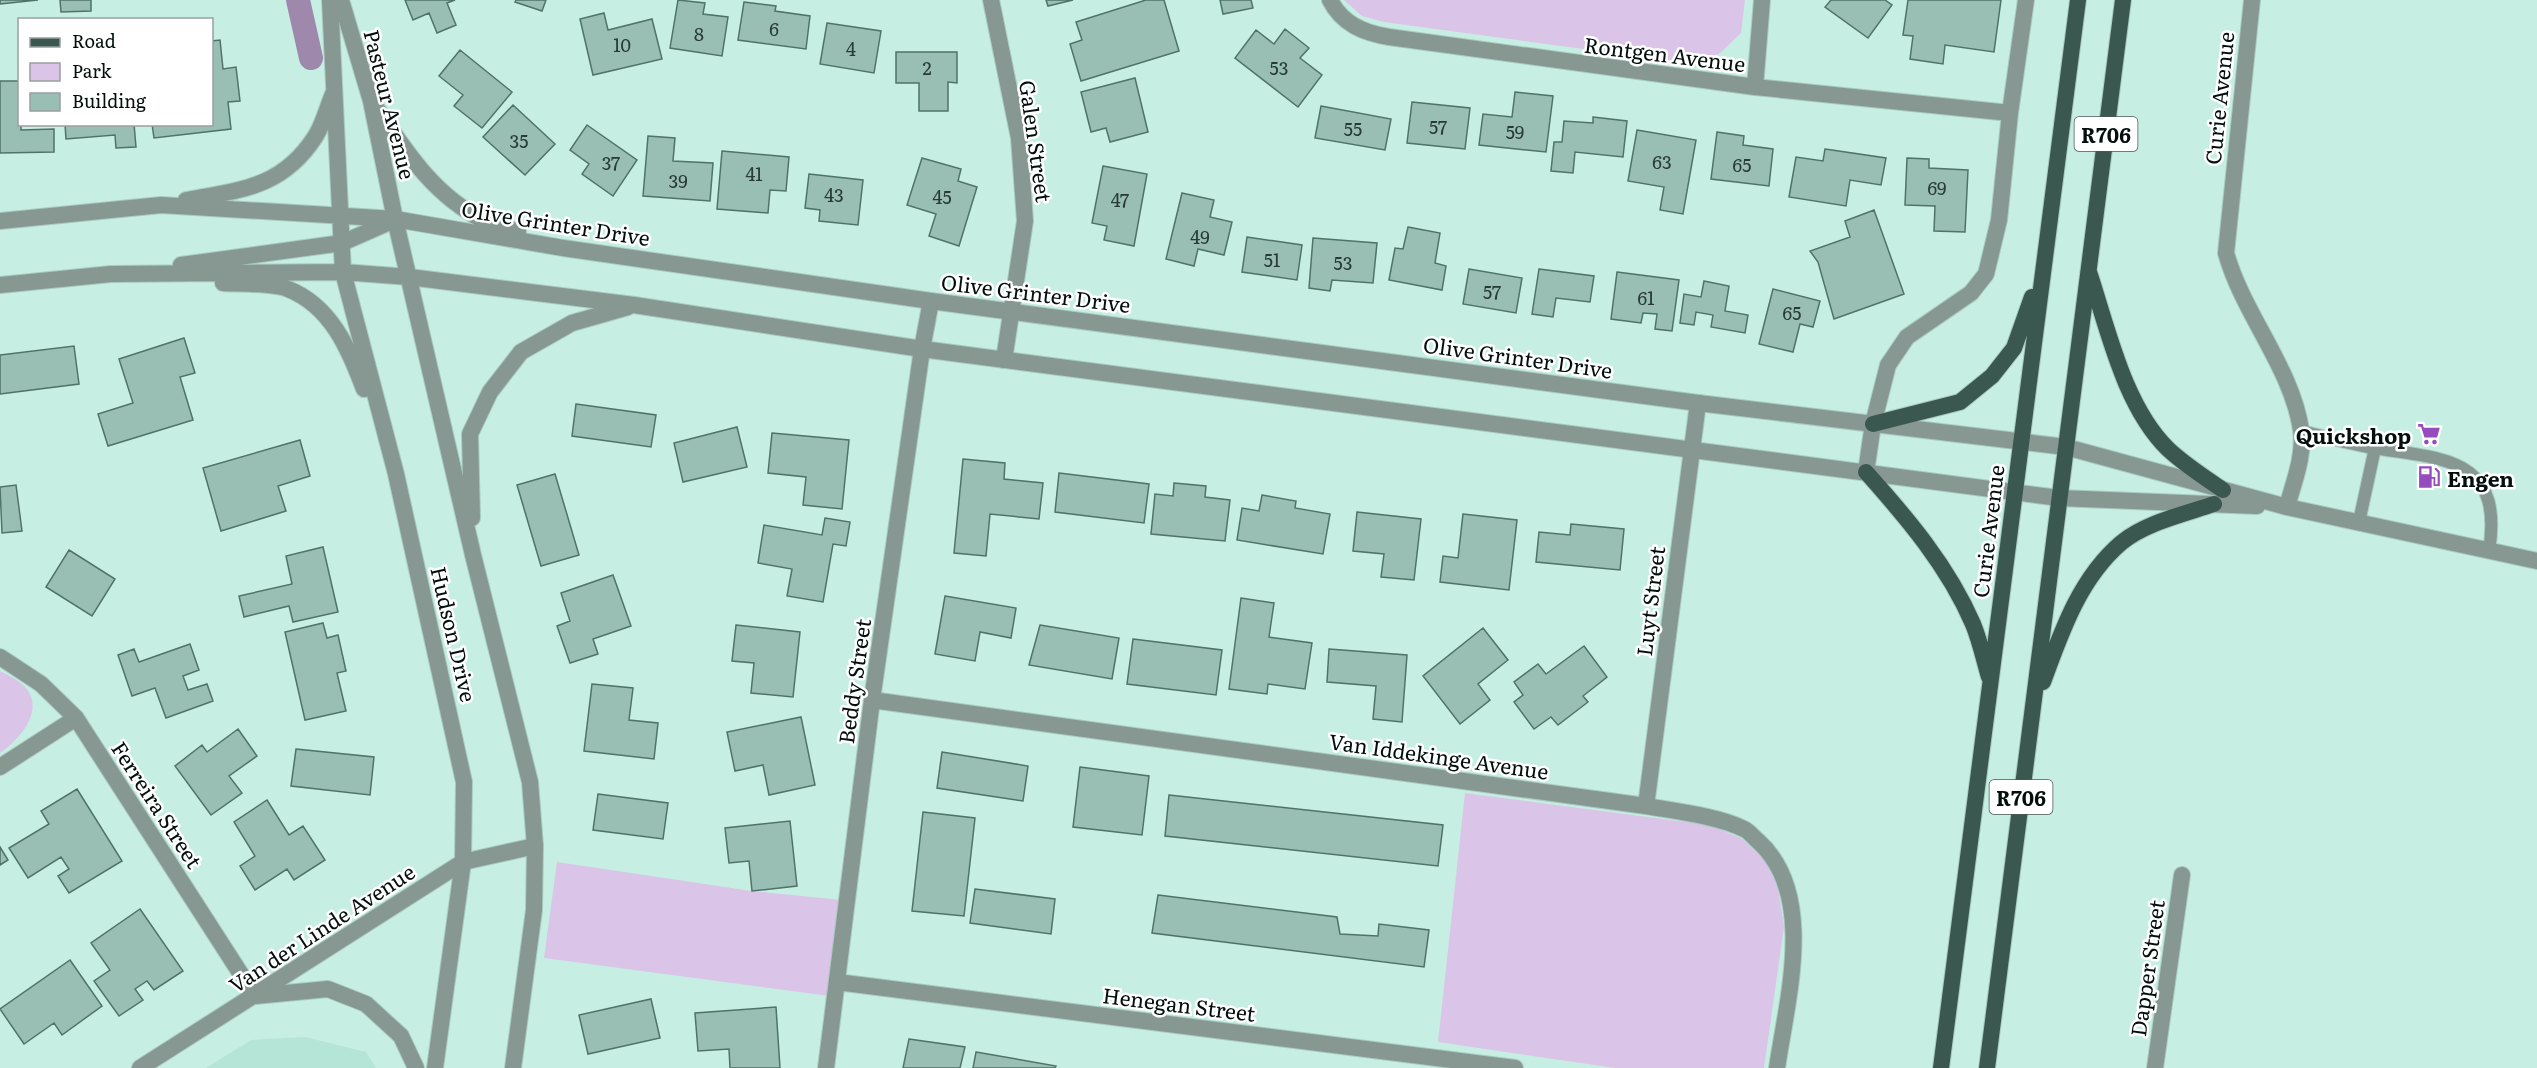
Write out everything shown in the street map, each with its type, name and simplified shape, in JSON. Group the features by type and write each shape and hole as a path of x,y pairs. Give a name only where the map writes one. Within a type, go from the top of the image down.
{"main road":[{"name":"Curie Avenue","path":"1941,1068 2078,0"},
{"name":"R706","path":"1987,1068 2123,0"},
{"path":"1873,424 1960,402 1992,376 2014,348 2043,268"},
{"path":"2032,711 2070,611 2081,590 2099,566 2122,542 2151,526 2219,497 2166,447 2132,396 2088,268"},
{"path":"1866,472 1921,536 1943,570 1972,624 1991,684"}],"street":[{"name":"Pasteur Avenue","path":"330,0 341,216"},
{"name":"Pasteur Avenue","path":"341,0 370,101 394,219"},
{"name":"Galen Street","path":"991,0 1019,138 1025,221 1004,360"},
{"name":"Rontgen Avenue","path":"1330,0 1342,17 1368,34 1755,87 2010,113"},
{"path":"1755,87 1762,0"},
{"path":"1866,472 1873,424 1888,365 1907,337 1971,293 1986,273 1999,220 2010,113 2026,0"},
{"name":"Curie Avenue","path":"2252,0 2226,253 2237,288 2280,370 2302,431 2301,449 2287,507"},
{"path":"162,205 256,187 294,164 316,136 334,90"},
{"path":"370,101 416,165 433,184 458,204 483,220 563,248"},
{"name":"Olive Grinter Drive","path":"0,220 162,205 394,219 563,248 931,301 1698,403 2066,447 2219,497"},
{"name":"Hudson Drive","path":"341,216 343,272 396,474 464,782 463,862 435,1068"},
{"path":"0,285 111,274 342,243 394,219"},
{"name":"Hudson Drive","path":"394,219 473,555 530,782 535,846 534,910 513,1068"},
{"path":"111,274 343,272 409,277 634,305 1004,360 2060,498 2219,497 2287,507 2537,561"},
{"path":"111,274 286,288 318,306 339,333 351,354 396,474"},
{"name":"Beddy Street","path":"826,1068 872,700 922,349 931,301"},
{"path":"473,555 470,434 490,392 521,352 572,323 634,305"},
{"name":"Luyt Street","path":"1646,806 1698,403"},
{"name":"Ferreira Street","path":"0,657 41,684 76,718 255,996"},
{"name":"Van Iddekinge Avenue","path":"872,700 1646,806 1710,819 1745,829 1768,850 1779,866 1787,888 1793,924 1793,955 1777,1068"},
{"path":"0,767 76,718"},
{"name":"Van der Linde Avenue","path":"140,1068 463,862 535,846"},
{"name":"Dapper Street","path":"2155,1068 2182,875"},
{"name":"Henegan Street","path":"837,982 1515,1068"},
{"path":"255,996 328,989 366,1004 400,1036 416,1068"}],"lane":[{"path":"2302,431 2375,448 2442,458 2461,465 2475,477 2485,494 2491,513 2490,551"},
{"path":"2359,522 2375,448"}],"shaded area":[{"path":"305,1037 366,1052 376,1068 206,1068 251,1040"}],"green space":[{"path":"1344,0 1745,0 1741,33 1719,54 1688,63 1384,22 1362,16"},
{"path":"0,671 24,686 33,704 32,714 22,732 0,753"},
{"path":"1465,793 1709,825 1741,838 1765,860 1778,888 1784,927 1764,1068 1615,1068 1438,1042"},
{"path":"557,862 752,891 842,900 829,996 544,958"}],"building":[{"path":"0,0 38,0 0,4"},
{"path":"60,0 91,0 91,11 61,12"},
{"path":"405,0 455,0 447,3 456,25 437,33 429,13 413,20"},
{"path":"516,0 546,0 542,11 515,2"},
{"path":"678,0 705,3 703,14 728,17 722,56 670,48"},
{"path":"1046,0 1073,0 1048,6"},
{"path":"1146,0 1164,0 1179,51 1081,81 1070,44 1082,40 1076,22"},
{"path":"1220,0 1251,0 1253,8 1223,14"},
{"path":"1831,0 1885,0 1892,5 1868,38 1825,7"},
{"path":"1908,0 2001,0 1994,52 1945,45 1943,64 1910,59 1913,36 1903,35"},
{"path":"744,2 776,6 775,11 810,16 806,49 738,40"},
{"path":"604,13 608,30 652,19 662,59 593,75 580,19"},
{"path":"827,23 881,31 874,73 820,64"},
{"path":"1285,29 1309,48 1300,58 1322,75 1298,107 1235,58 1256,30 1274,44"},
{"path":"220,40 223,69 236,67 240,101 228,102 231,129 154,138 152,126 213,126 213,41"},
{"path":"460,50 512,92 482,128 454,106 463,95 439,76"},
{"path":"896,52 957,52 957,83 948,82 948,111 919,111 919,83 896,83"},
{"path":"1135,78 1148,132 1110,142 1106,128 1091,132 1081,92"},
{"path":"0,81 18,81 18,126 21,126 21,130 54,129 54,152 0,153"},
{"path":"1515,92 1553,96 1546,152 1479,145 1483,114 1512,117"},
{"path":"1412,102 1470,108 1465,149 1407,143"},
{"path":"513,105 555,144 525,175 483,137"},
{"path":"1321,106 1391,119 1385,150 1315,138"},
{"path":"1593,117 1627,121 1623,157 1575,152 1573,173 1551,171 1554,142 1562,142 1564,121 1593,123"},
{"path":"587,125 637,160 613,196 582,174 589,164 570,150"},
{"path":"65,126 134,126 136,147 116,148 115,135 66,139"},
{"path":"1637,130 1696,140 1683,214 1660,210 1664,187 1628,181"},
{"path":"1717,132 1744,136 1743,145 1773,149 1769,186 1711,179"},
{"path":"648,136 675,138 673,161 713,163 710,201 643,196"},
{"path":"1825,149 1886,158 1881,185 1850,180 1846,206 1789,197 1796,157 1823,161"},
{"path":"722,151 789,157 786,191 770,190 768,213 717,209"},
{"path":"922,158 961,169 958,181 977,187 959,246 929,236 936,214 907,205"},
{"path":"1907,158 1929,159 1929,168 1968,170 1965,232 1934,231 1935,206 1905,205"},
{"path":"1103,166 1147,174 1134,246 1104,240 1107,226 1092,223"},
{"path":"809,174 863,180 858,225 819,221 820,210 805,208"},
{"path":"1182,193 1214,200 1210,217 1232,222 1224,255 1198,249 1194,266 1166,259"},
{"path":"1874,210 1904,294 1834,319 1818,262 1810,251 1850,237 1845,221"},
{"path":"1408,227 1440,233 1435,263 1446,266 1442,290 1389,280 1395,248 1403,249"},
{"path":"1247,237 1302,245 1297,280 1242,272"},
{"path":"1313,238 1377,243 1373,283 1332,280 1330,291 1309,288"},
{"path":"1469,269 1522,278 1516,313 1463,304"},
{"path":"1539,269 1594,276 1590,302 1556,298 1553,317 1532,314"},
{"path":"1617,272 1679,280 1672,331 1655,329 1657,314 1643,313 1641,323 1611,319"},
{"path":"1704,281 1729,286 1725,311 1748,315 1745,333 1711,327 1713,315 1696,312 1694,325 1680,323 1684,294 1701,297"},
{"path":"1773,289 1820,301 1813,327 1800,324 1793,352 1759,344"},
{"path":"184,338 195,373 180,377 193,420 108,446 98,414 133,403 119,359"},
{"path":"74,346 79,384 0,394 0,355"},
{"path":"576,404 656,415 651,447 572,436"},
{"path":"737,427 747,467 683,482 674,443"},
{"path":"772,433 849,440 842,509 803,505 806,477 768,473"},
{"path":"300,440 310,476 278,486 286,511 221,531 203,468"},
{"path":"963,459 1005,463 1004,479 1043,483 1039,519 990,514 986,556 954,553"},
{"path":"1059,473 1149,484 1144,523 1055,512"},
{"path":"555,474 579,555 541,566 517,485"},
{"path":"1174,483 1206,486 1205,497 1230,500 1225,541 1151,534 1155,494 1173,496"},
{"path":"16,485 22,531 2,533 0,487"},
{"path":"1262,495 1296,501 1295,508 1330,514 1323,554 1237,540 1242,508 1259,511"},
{"path":"1357,512 1421,519 1414,580 1381,577 1384,554 1353,551"},
{"path":"1463,514 1517,520 1509,590 1440,582 1443,556 1458,558"},
{"path":"825,518 850,522 846,546 833,544 823,602 787,596 792,569 758,563 764,525 822,535"},
{"path":"1571,524 1624,529 1620,570 1536,562 1539,532 1570,535"},
{"path":"323,547 338,612 293,622 289,606 244,617 239,596 292,584 286,556"},
{"path":"69,550 115,579 92,616 46,587"},
{"path":"613,575 631,626 593,639 598,654 570,663 557,626 570,621 561,593"},
{"path":"945,596 1016,608 1011,638 980,632 975,661 935,654"},
{"path":"1241,598 1274,603 1269,637 1312,643 1305,689 1268,684 1267,694 1229,689"},
{"path":"323,623 327,638 338,635 346,671 337,673 346,711 305,720 285,632"},
{"path":"736,625 800,632 793,697 751,693 754,663 732,661"},
{"path":"1040,625 1119,638 1112,679 1029,665"},
{"path":"1483,628 1508,660 1478,684 1490,700 1460,724 1423,676"},
{"path":"1133,639 1222,650 1216,695 1127,684"},
{"path":"190,644 199,670 183,676 188,690 207,684 213,701 166,718 155,688 132,696 118,655 134,649 139,662"},
{"path":"1584,646 1607,677 1583,696 1588,702 1558,725 1551,717 1534,729 1514,702 1523,695 1514,682 1538,664 1546,674"},
{"path":"1329,649 1407,655 1402,722 1373,719 1376,686 1327,682"},
{"path":"592,684 633,688 629,720 658,723 654,759 584,751"},
{"path":"801,717 815,785 769,795 763,765 735,771 727,732"},
{"path":"238,729 257,756 229,776 242,793 211,815 175,766 202,745 207,752"},
{"path":"296,749 374,757 370,795 291,786"},
{"path":"942,752 1028,766 1023,801 937,788"},
{"path":"1080,767 1149,776 1142,835 1073,827"},
{"path":"77,789 122,861 69,893 58,876 69,869 61,857 28,878 9,848 49,824 41,811"},
{"path":"598,794 668,803 663,839 593,830"},
{"path":"1169,795 1443,825 1438,866 1165,836"},
{"path":"267,800 289,835 303,826 325,860 294,880 287,869 255,890 240,866 255,856 234,822"},
{"path":"923,812 975,818 964,916 912,911"},
{"path":"790,821 797,886 752,891 749,861 729,863 725,828"},
{"path":"0,847 8,860 0,865"},
{"path":"975,889 1055,899 1051,934 970,923"},
{"path":"1158,895 1337,917 1340,934 1378,936 1379,924 1429,930 1424,967 1152,933"},
{"path":"140,909 183,971 154,990 147,981 135,989 143,1000 119,1016 94,981 110,970 91,943"},
{"path":"70,960 102,1006 62,1035 54,1023 24,1044 0,1009"},
{"path":"651,999 660,1038 588,1054 579,1015"},
{"path":"776,1007 780,1068 730,1068 729,1049 698,1051 695,1013"},
{"path":"909,1039 965,1047 960,1068 903,1068"},
{"path":"976,1052 1056,1066 1055,1068 973,1068"}],"waterway":[{"path":"298,0 311,58"}],"place":[{"name":"Quickshop","path":"2429,434"},
{"name":"Engen","path":"2429,477"}]}
